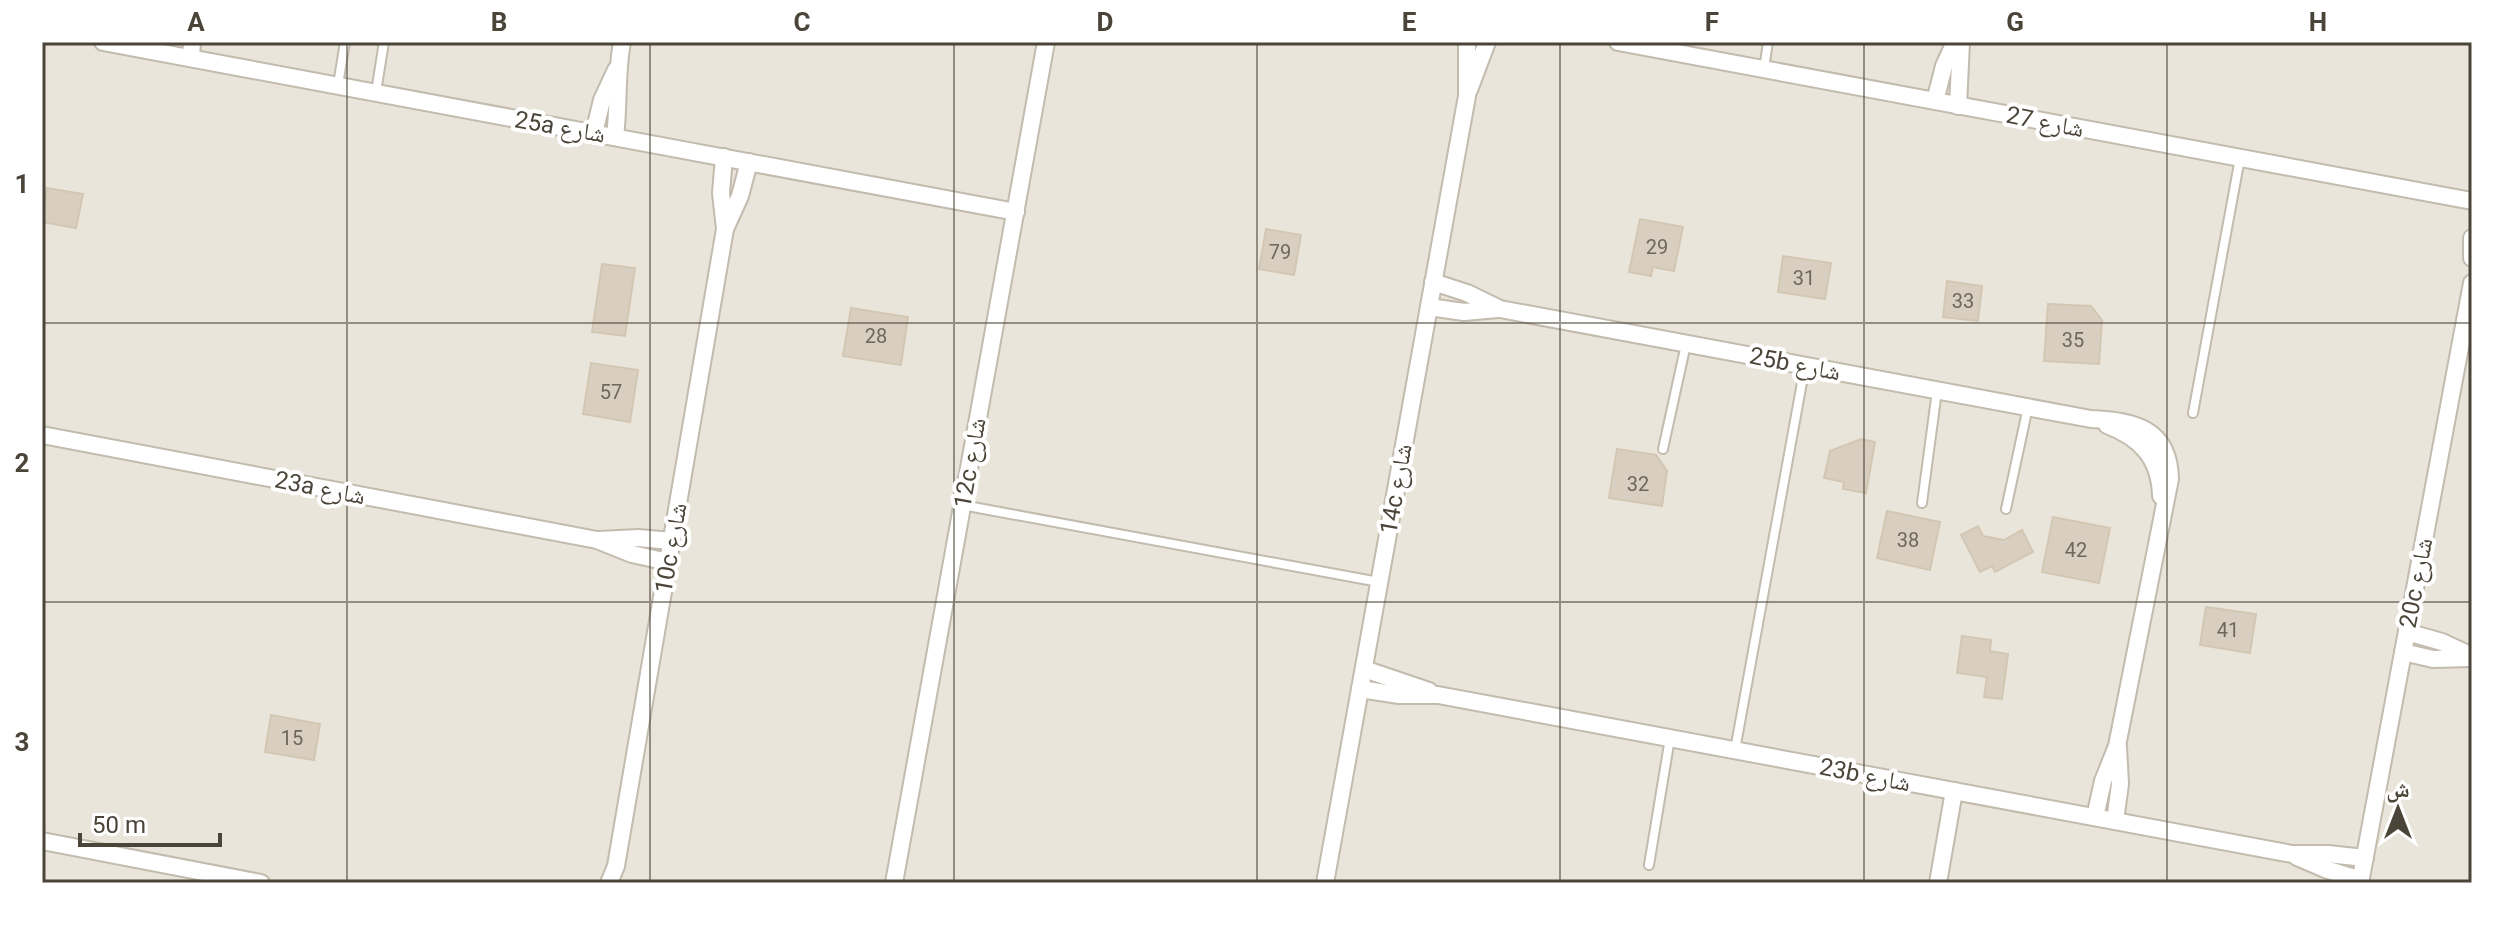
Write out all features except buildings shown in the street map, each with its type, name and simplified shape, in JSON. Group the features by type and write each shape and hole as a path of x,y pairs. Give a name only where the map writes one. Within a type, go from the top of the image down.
{"street":[{"name":"25a شارع","path":"103,42 191,50 338,85 1016,212"},
{"path":"615,137 617,69 622,42"},
{"name":"12c شارع","path":"894,883 1046,42"},
{"name":"14c شارع","path":"1467,42 1467,96"},
{"name":"14c شارع","path":"1325,883 1467,96 1487,42"},
{"name":"شارع 27","path":"1618,42 2472,201"},
{"path":"1935,101 1944,66 1958,42"},
{"path":"1958,42 1958,106"},
{"path":"594,133 602,100 617,69"},
{"name":"10c شارع","path":"724,157 721,193 725,229"},
{"name":"10c شارع","path":"609,883 616,874 725,229 740,196 749,162"},
{"path":"2472,238 2472,258"},
{"name":"25b شارع","path":"1433,282 1467,293 1500,309"},
{"name":"20c شارع","path":"2360,882 2472,283"},
{"name":"25b شارع","path":"1429,307 1464,312 1500,309 1686,343 2091,419 2135,438 2152,456 2160,479 2161,514 2117,746 2103,781 2095,817"},
{"name":"23a شارع","path":"42,435 597,540 632,554 668,562"},
{"name":"23a شارع","path":"597,540 638,538 672,541"},
{"path":"2407,632 2442,642 2472,657"},
{"path":"2403,652 2433,659 2472,657"},
{"name":"23b شارع","path":"1364,669 1438,695 2292,854 2365,858"},
{"name":"23b شارع","path":"1360,689 1399,695 1438,695"},
{"name":"25b شارع","path":"2115,821 2120,784 2117,746"},
{"path":"1938,883 1954,791"},
{"path":"42,841 261,883"},
{"name":"23b شارع","path":"2292,854 2360,882"}],"lane":[{"path":"338,85 345,42"},
{"path":"376,92 384,42"},
{"path":"1764,69 1768,42"},
{"path":"2193,413 2240,158"},
{"path":"1663,449 1686,343"},
{"path":"1735,750 1805,366"},
{"path":"1922,503 1937,390"},
{"path":"2006,509 2028,407"},
{"path":"962,505 1379,582"},
{"path":"1649,865 1670,738"}],"shaded area":[{"path":"42,42 2472,42 2472,883 42,883"}]}
